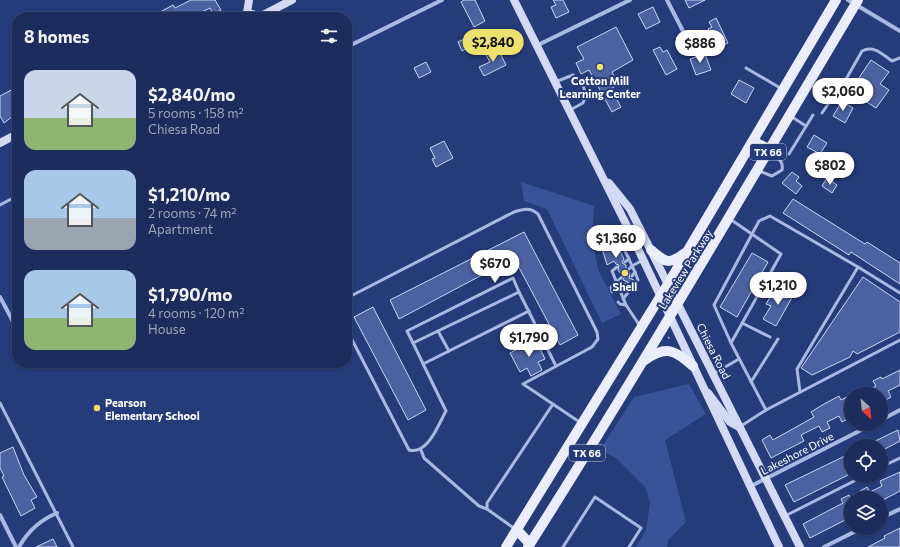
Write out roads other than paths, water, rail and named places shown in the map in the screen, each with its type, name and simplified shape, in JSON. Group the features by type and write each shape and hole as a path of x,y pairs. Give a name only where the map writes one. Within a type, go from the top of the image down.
{"main road":[{"path":"245,12 249,0"},
{"path":"269,12 292,0"},
{"name":"Chiesa Road","path":"514,0 538,45 600,171 779,547"},
{"name":"Lakeview Parkway","path":"506,547 642,328 836,0"},
{"name":"Lakeview Parkway","path":"531,546 730,219 810,84 854,1"},
{"path":"0,143 12,137"},
{"path":"753,142 769,151"},
{"name":"Chiesa Road","path":"600,171 630,209 800,547"},
{"path":"651,250 660,259 668,262 675,260 688,250"},
{"path":"643,361 664,350 680,355 693,366"},
{"path":"702,386 716,400 730,422 739,427"},
{"path":"517,530 531,546"}],"street":[{"path":"352,45 442,0"},
{"path":"538,45 630,0"},
{"path":"667,0 685,36"},
{"path":"854,1 900,31"},
{"path":"0,297 12,320"},
{"path":"888,416 900,410"},
{"name":"Lakeshore Drive","path":"750,487 859,431"},
{"path":"888,515 900,509"},
{"path":"19,547 26,535 47,518 57,513"},
{"path":"0,515 16,547"},
{"path":"824,547 848,535"}],"lane":[{"path":"845,81 862,51 873,48 892,61 900,58"},
{"path":"746,68 783,90"},
{"path":"555,82 565,76 574,75 584,87 586,93 582,103 570,110"},
{"path":"810,84 832,98"},
{"path":"822,113 837,90"},
{"path":"789,154 813,115"},
{"path":"790,116 806,126"},
{"path":"758,171 772,176 782,170 782,161 769,151"},
{"path":"0,205 12,199"},
{"path":"352,295 514,212 524,209 533,210 538,214 598,332 598,339 592,347 523,384 582,424"},
{"path":"766,410 731,343 714,305 759,221 770,216 900,293"},
{"path":"730,219 781,254 731,343"},
{"path":"623,299 638,280 620,241 630,234"},
{"path":"625,262 629,259"},
{"path":"629,269 643,260"},
{"path":"617,267 612,271 623,299 642,328"},
{"path":"800,392 797,369 858,267"},
{"path":"632,276 635,272"},
{"path":"612,292 610,287 622,277"},
{"path":"352,340 409,450 415,452 421,450 427,444 446,411 444,404 407,331 513,278 556,366"},
{"path":"620,291 626,284"},
{"path":"413,344 519,292"},
{"path":"618,302 626,305"},
{"path":"423,364 529,311"},
{"path":"742,323 770,338"},
{"path":"438,331 449,351"},
{"path":"751,382 778,339"},
{"path":"739,427 766,410 900,340"},
{"path":"713,374 739,359"},
{"path":"0,403 74,547"},
{"path":"487,509 487,503 553,404"},
{"path":"421,450 424,458 479,506 487,509 517,530"},
{"path":"888,464 900,458"},
{"path":"784,516 850,483"},
{"path":"563,547 595,497 641,528 629,547"}],"place":[{"name":"Cotton Mill Learning Center","path":"600,67"},
{"name":"Shell","path":"625,273"},
{"name":"Pearson Elementary School","path":"97,408"}]}
